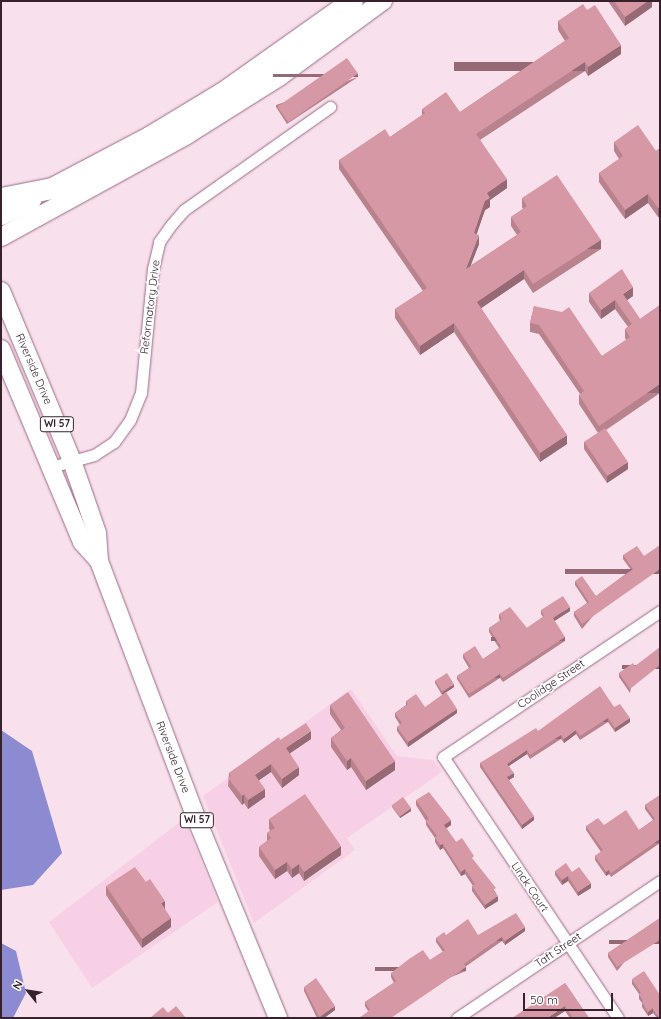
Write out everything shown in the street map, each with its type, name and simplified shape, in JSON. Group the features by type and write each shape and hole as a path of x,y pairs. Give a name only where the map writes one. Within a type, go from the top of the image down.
{"highway":[{"path":"1,214 150,137 222,93 352,1"},
{"path":"1,198 52,188"}],"main road":[{"path":"1,237 187,135 279,77 383,1"},
{"name":"Riverside Drive","path":"1,291 72,461 97,533 99,561 194,812 278,1018"},
{"name":"Riverside Drive","path":"1,349 82,542 99,561"}],"street":[{"name":"Reformatory Drive","path":"51,467 94,455 114,442 130,420 141,393 153,269 159,242 171,225 184,210 330,108"},
{"name":"Coolidge Street","path":"443,757 660,611"},
{"name":"Linck Court","path":"443,757 618,1018"},
{"name":"Taft Street","path":"457,1018 660,881"}],"shaded area":[{"path":"351,689 397,756 433,760 442,772 347,838 355,850 254,923 203,796"},
{"path":"1,730 32,751 62,853 33,885 1,890"},
{"path":"184,819 218,902 92,988 49,922"},
{"path":"1,943 16,951 26,993 13,1018 1,1018"}],"building":[{"path":"614,1 648,1 625,17"},
{"path":"583,4 587,10 595,5 621,45 588,67 585,62 476,134 507,179 487,193 490,198 485,201 474,233 479,235 466,269 521,232 511,217 527,206 522,198 557,175 601,240 533,284 524,270 477,302 567,435 540,453 454,323 420,346 395,309 427,288 339,160 385,129 390,137 425,113 422,109 446,92 460,112 569,38 558,21"},
{"path":"347,58 358,74 288,122 277,107"},
{"path":"638,125 656,151 660,148 660,207 658,208 648,194 625,210 599,173 623,156 614,142"},
{"path":"622,269 633,287 623,294 640,319 660,305 660,384 599,426 579,395 584,391 539,325 530,323 534,306 562,312 569,307 602,356 630,337 625,329 632,324 615,300 601,310 589,293"},
{"path":"605,428 628,462 607,476 584,442"},
{"path":"660,545 660,569 582,624 574,612 589,602 575,581 582,576 596,596 633,569 623,555 637,546 644,556"},
{"path":"563,596 570,607 553,618 565,637 503,678 500,674 469,694 457,676 471,667 463,654 475,646 483,659 501,647 489,628 502,619 499,614 510,607 527,628 544,616 541,610"},
{"path":"660,647 660,665 630,689 619,673 633,663 635,666"},
{"path":"447,673 454,684 442,691 435,680"},
{"path":"600,686 614,707 620,704 630,718 615,728 608,718 580,736 576,730 564,739 561,735 530,755 527,750 507,764 514,773 507,777 534,816 522,825 480,763 536,728 538,731"},
{"path":"348,692 395,761 366,781 351,758 347,761 331,738 345,728 330,705"},
{"path":"446,692 457,709 408,742 397,727 402,723 395,713 408,704 406,701 416,694 425,707"},
{"path":"306,723 311,731 286,748 299,767 282,779 271,764 255,775 265,789 248,800 244,794 242,796 228,778 231,776 229,773 279,737 280,740"},
{"path":"429,792 451,820 444,825 456,842 462,838 474,856 472,858 496,888 493,890 498,896 485,905 472,886 475,884 465,869 461,872 443,844 440,845 435,837 437,836 426,821 429,819 416,800"},
{"path":"305,794 341,846 304,872 299,864 292,869 287,862 275,870 259,847 271,838 267,833 275,828 269,819"},
{"path":"660,795 660,839 611,873 609,870 606,872 595,856 603,850 586,826 598,818 604,825 626,810 639,830 655,819 645,805"},
{"path":"403,797 411,808 400,817 392,805"},
{"path":"566,863 572,872 579,867 591,883 578,892 568,876 562,880 555,871"},
{"path":"135,867 146,882 150,879 165,901 161,903 171,918 142,939 106,886"},
{"path":"516,913 525,927 505,941 502,937 464,964 466,967 391,1018 359,1018 370,1010 365,1002 396,981 391,973 423,950 430,960 445,950 436,938 444,932 446,935 468,919 478,935"},
{"path":"660,918 660,940 617,967 608,953"},
{"path":"644,971 660,995 660,1018 653,1008 648,1012 639,994 641,993 632,979"},
{"path":"316,978 335,1006 319,1017 304,987"},
{"path":"565,983 589,1018 573,1018 565,1006 547,1018 512,1018"},
{"path":"176,1006 186,1018 150,1018 163,1007 168,1013"}]}
